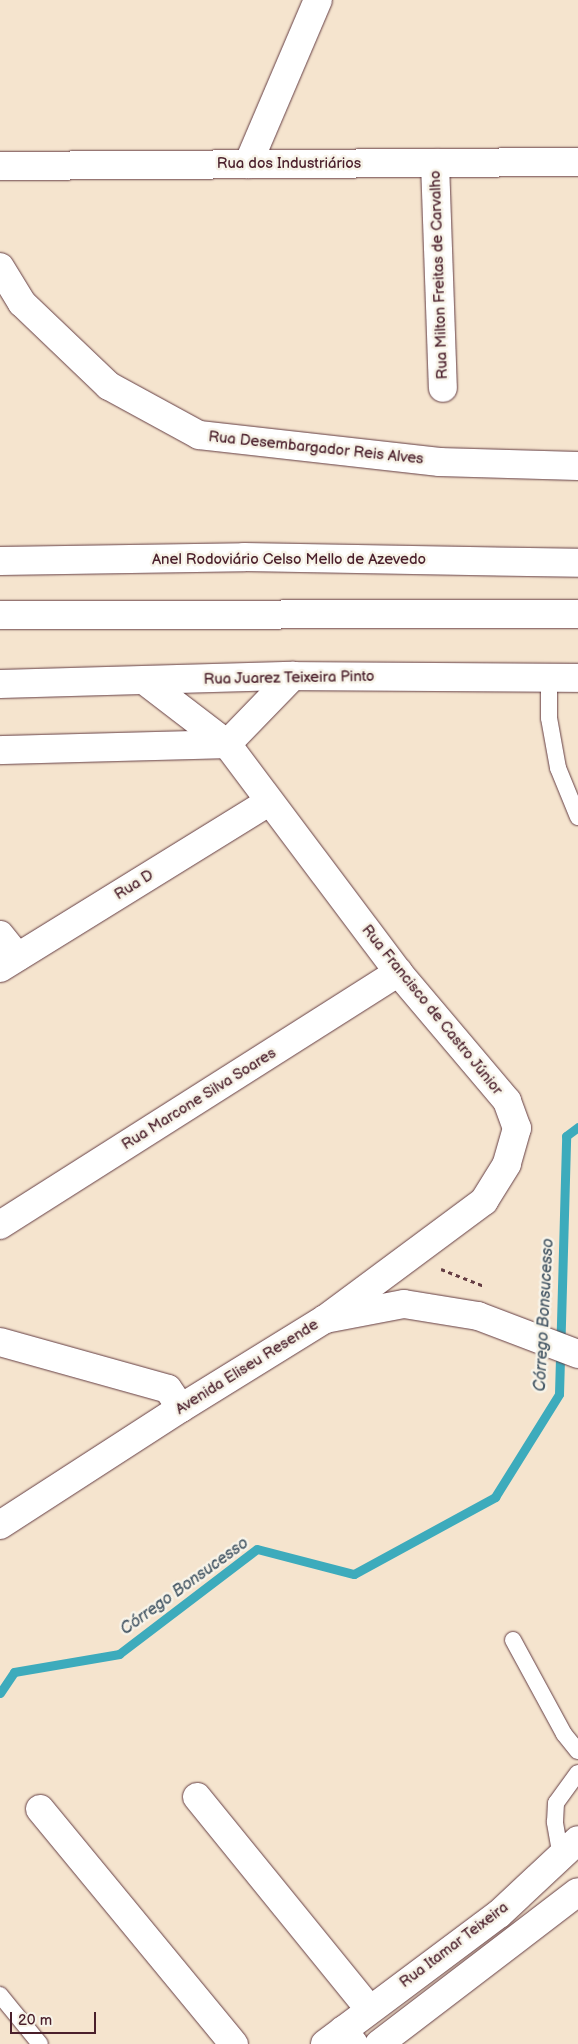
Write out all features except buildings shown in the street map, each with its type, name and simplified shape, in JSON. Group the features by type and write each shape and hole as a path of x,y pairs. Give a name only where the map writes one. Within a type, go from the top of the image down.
{"main road":[{"path":"248,164 318,0"},
{"name":"Rua dos Industriários","path":"0,166 578,162"},
{"name":"Rua Milton Freitas de Carvalho","path":"435,163 443,388"},
{"name":"Rua Desembargador Reis Alves","path":"0,267 22,302 109,386 199,435 439,462 578,466"},
{"name":"Anel Rodoviário Celso Mello de Azevedo","path":"0,562 244,557 578,563"},
{"path":"0,615 578,614"},
{"path":"0,750 227,744 294,676"},
{"name":"Rua Juarez Teixeira Pinto","path":"0,684 145,682 294,676 578,678"},
{"name":"Rua Francisco de Castro Júnior","path":"145,682 227,744 398,972 506,1101 517,1128 507,1164 484,1201 325,1319"},
{"name":"Rua D","path":"9,963 269,802"},
{"path":"0,935 9,963"},
{"name":"Rua Marcone Silva Soares","path":"0,1225 398,972"},
{"name":"Avenida Eliseu Resende","path":"0,1525 181,1408 325,1319 404,1304 478,1316 578,1354"},
{"path":"0,1342 168,1389 181,1408"},
{"path":"197,1797 369,2009"},
{"path":"40,1809 234,2044"},
{"name":"Rua Itamar Teixeira","path":"341,2039 369,2009 499,1914 569,1848"},
{"path":"379,2044 578,1892"}],"lane":[{"path":"549,678 549,718 558,768 578,817"},
{"path":"513,1640 564,1734 578,1751"},
{"path":"569,1848 555,1822 556,1803 578,1773"},
{"path":"0,1995 40,2044"}],"waterway":[{"name":"Córrego Bonsucesso","path":"0,1693 14,1672 119,1654 257,1549 354,1574 495,1497 559,1394 566,1136 578,1127"}]}
